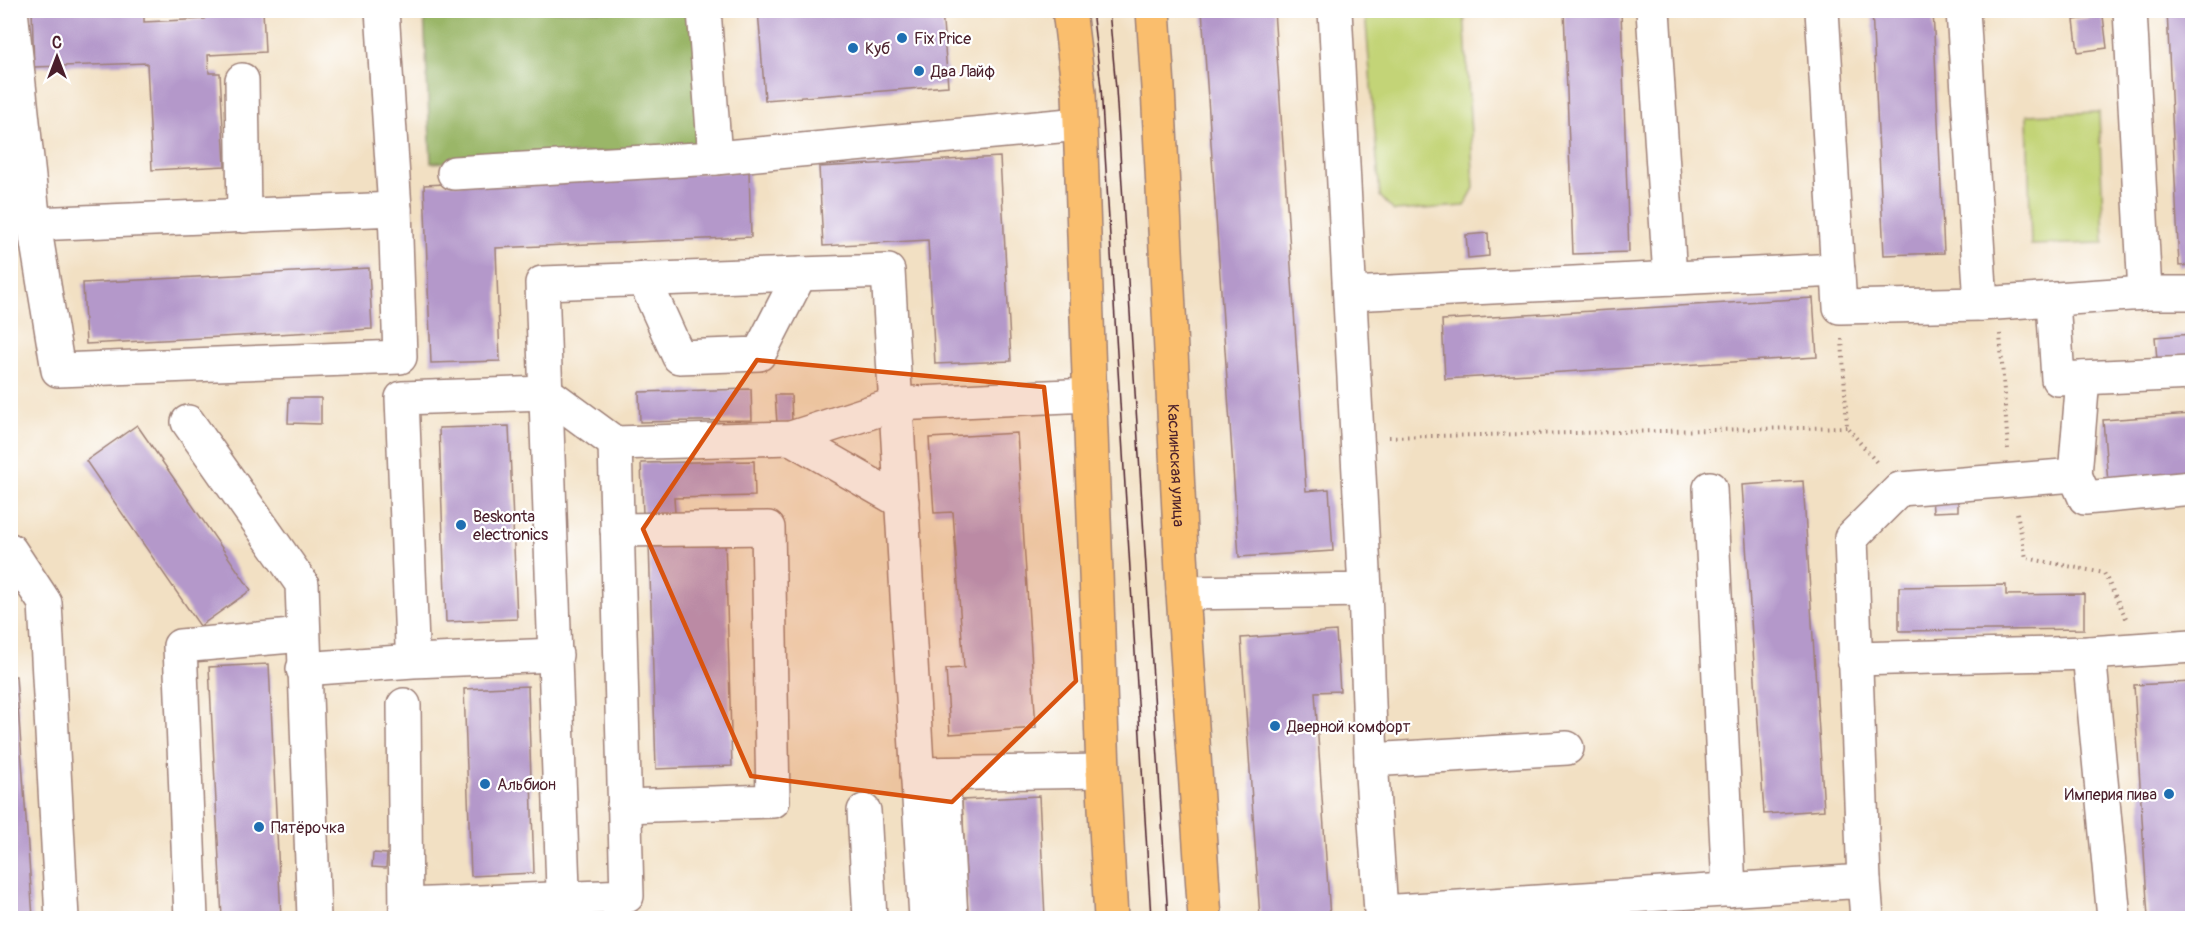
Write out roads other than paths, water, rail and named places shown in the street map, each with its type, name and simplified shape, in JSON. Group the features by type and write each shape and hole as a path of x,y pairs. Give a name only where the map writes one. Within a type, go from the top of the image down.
{"main road":[{"path":"1069,10 1079,93 1103,771 1111,918"},
{"name":"Каслинская улица","path":"1153,10 1160,111 1182,592 1205,918"}],"lane":[{"path":"11,10 34,224 58,370 400,357 382,10"},
{"path":"704,10 715,158"},
{"path":"1335,10 1365,590 1371,760 1381,912 1864,881"},
{"path":"1653,10 1670,278"},
{"path":"1822,10 1840,307 1982,304 2145,293 2193,293"},
{"path":"1963,10 1982,304"},
{"path":"2130,10 2145,293"},
{"path":"242,80 244,216"},
{"path":"454,173 715,158 1080,124"},
{"path":"34,224 394,209"},
{"path":"1350,294 1838,270"},
{"path":"564,909 542,283 888,271 902,502 930,774 951,918"},
{"path":"644,279 679,357 759,354 800,274"},
{"path":"2053,300 2058,379 2193,374"},
{"path":"2083,378 2075,475 2085,498 2193,488"},
{"path":"412,644 402,398 547,393 615,442 791,438 896,404 1090,395"},
{"path":"188,422 302,584 303,669 314,918"},
{"path":"791,438 902,502"},
{"path":"404,705 406,912 564,909 627,897 615,442"},
{"path":"1867,918 1854,659 1851,538 1900,489 2075,475"},
{"path":"1710,488 1729,890"},
{"path":"616,530 768,528 773,801 624,806"},
{"path":"10,550 45,603 62,918"},
{"path":"1182,592 1365,590"},
{"path":"191,918 180,646 303,635"},
{"path":"1854,659 2089,653 2193,646"},
{"path":"2089,653 2114,918"},
{"path":"303,669 413,661 556,655"},
{"path":"1371,760 1568,748"},
{"path":"930,774 1103,771"},
{"path":"926,918 930,774"},
{"path":"864,811 870,918"}],"tram line":[{"path":"1092,10 1101,87 1151,918"},
{"path":"1109,10 1116,89 1168,918"}],"place":[{"name":"Fix Price","path":"902,38"},
{"name":"Куб","path":"853,48"},
{"name":"Два Лайф","path":"919,71"},
{"name":"Beskonta electronics","path":"461,525"},
{"name":"Дверной комфорт","path":"1275,726"},
{"name":"Альбион","path":"485,784"},
{"name":"Империя пива","path":"2169,794"},
{"name":"Пятёрочка","path":"259,827"}]}
